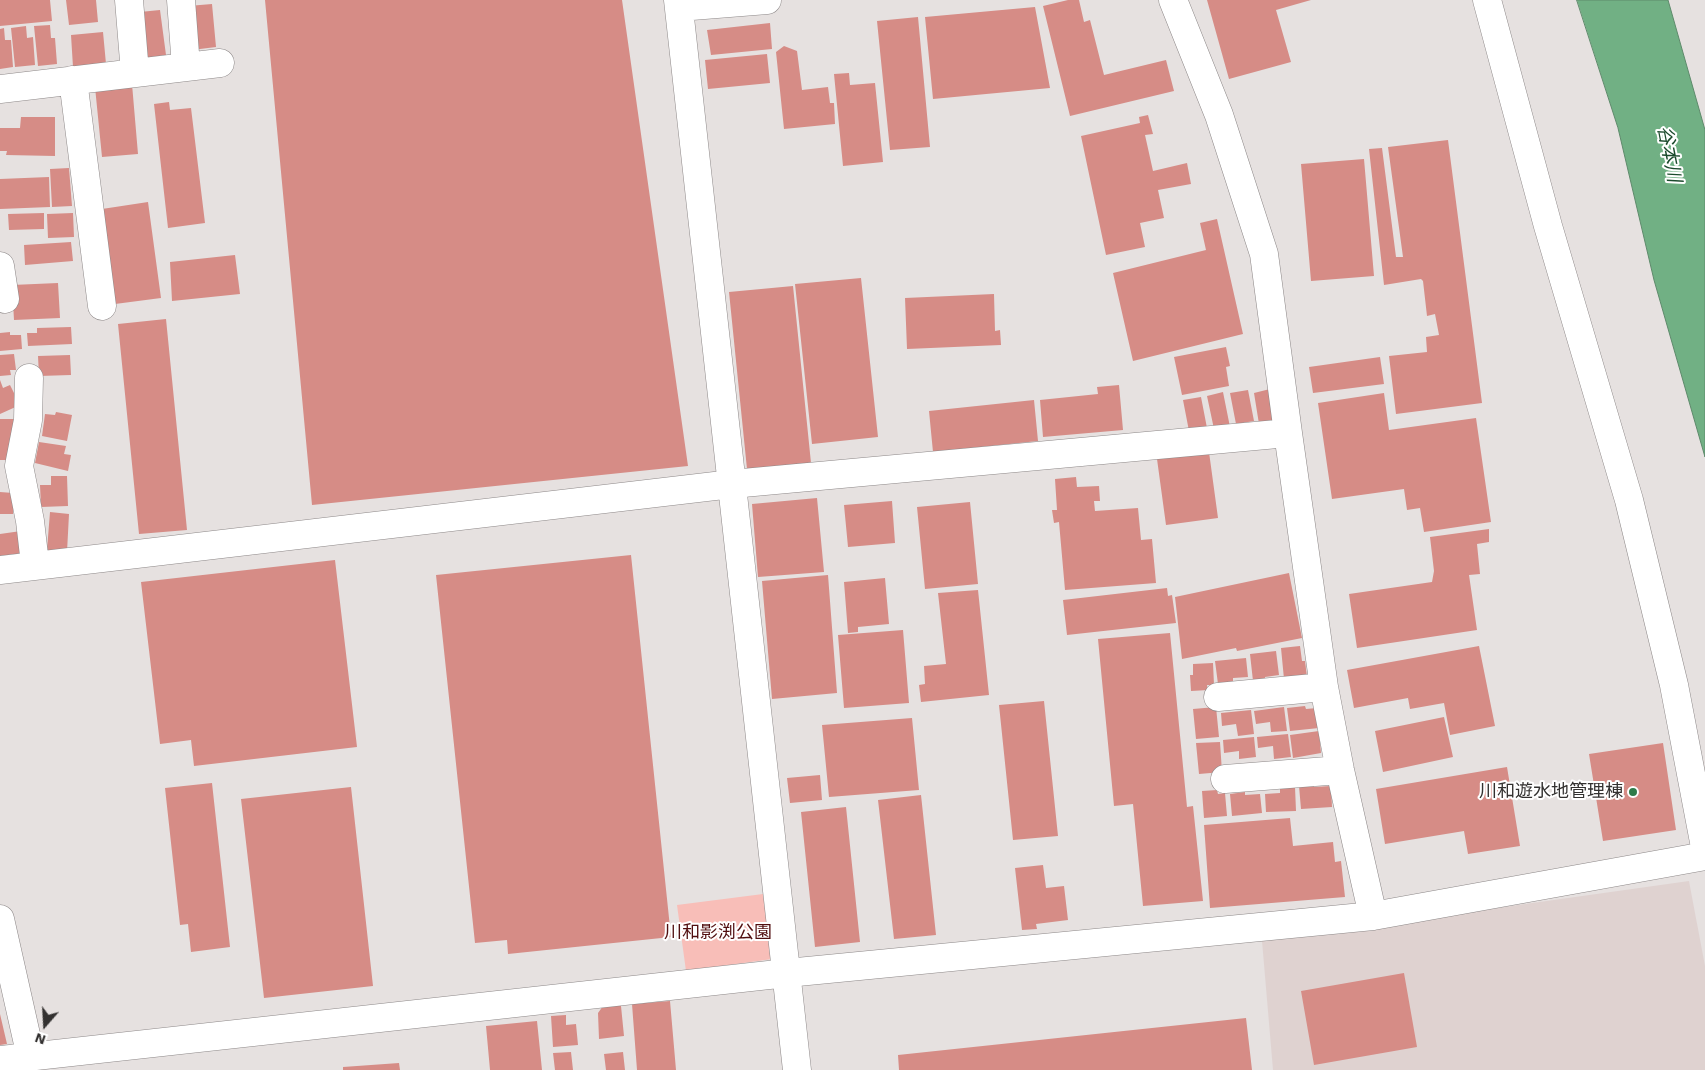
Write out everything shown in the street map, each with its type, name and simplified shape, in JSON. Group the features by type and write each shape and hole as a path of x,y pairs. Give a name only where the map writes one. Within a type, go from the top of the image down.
{"street":[{"path":"129,0 136,73"},
{"path":"181,0 186,67"},
{"path":"767,0 678,3 797,1070"},
{"path":"1173,0 1219,115 1264,254 1324,687 1340,770 1373,916"},
{"path":"1487,0 1548,226 1628,500 1674,685 1705,847"},
{"path":"0,89 220,63"},
{"path":"74,80 102,306"},
{"path":"0,266 5,299"},
{"path":"29,378 28,420 19,466 30,521 35,564"},
{"path":"0,570 35,564 732,484 1288,433"},
{"path":"1218,697 1324,687"},
{"path":"1225,779 1340,770"},
{"path":"0,1060 787,973 1373,916 1705,856"},
{"path":"0,919 31,1056"}],"shaded area":[{"path":"1689,881 1705,966 1705,1070 1273,1070 1262,941"}],"green space":[{"name":"川和影渕公園","path":"763,894 772,959 686,971 677,905"}],"water":[{"name":"谷本川","path":"1577,0 1668,0 1705,130 1705,457 1654,280 1618,128"}],"building":[{"path":"0,0 50,0 52,21 0,26"},
{"path":"66,0 96,0 98,22 69,25"},
{"path":"265,0 622,0 688,466 312,505"},
{"path":"1068,0 1079,0 1084,22 1090,20 1104,75 1166,60 1174,91 1070,116 1043,6"},
{"path":"1207,0 1311,0 1276,10 1291,62 1229,79"},
{"path":"212,4 216,47 192,50 188,6"},
{"path":"1035,7 1050,88 933,99 925,17"},
{"path":"160,10 166,55 146,58 140,12"},
{"path":"918,17 930,147 890,150 877,21"},
{"path":"770,23 772,49 711,55 707,30"},
{"path":"50,25 51,38 55,38 57,64 38,66 34,26"},
{"path":"26,26 27,38 33,37 35,65 15,67 11,28"},
{"path":"4,28 5,40 11,40 13,67 0,69 0,29"},
{"path":"103,32 106,64 73,67 71,35"},
{"path":"784,46 797,51 802,90 828,87 830,103 834,103 835,124 784,129 776,52"},
{"path":"767,54 770,83 708,89 705,60"},
{"path":"849,73 850,85 875,83 883,162 843,166 834,74"},
{"path":"132,84 138,154 102,157 95,87"},
{"path":"169,102 170,110 191,108 205,223 168,228 154,104"},
{"path":"1148,115 1153,134 1145,135 1153,171 1187,163 1191,184 1158,190 1164,218 1140,223 1145,247 1106,255 1081,136 1140,123 1139,117"},
{"path":"21,117 55,117 55,156 6,155 7,151 0,151 0,128 20,128"},
{"path":"1448,140 1482,403 1396,414 1389,356 1427,352 1426,337 1439,335 1435,314 1427,316 1423,281 1421,279 1384,285 1369,149 1382,148 1396,257 1403,257 1388,147"},
{"path":"1364,159 1374,276 1311,281 1301,164"},
{"path":"69,168 72,206 52,207 50,169"},
{"path":"49,177 50,207 0,209 0,179"},
{"path":"148,202 161,298 115,304 102,209"},
{"path":"44,213 44,229 9,230 8,214"},
{"path":"73,213 74,237 48,238 47,214"},
{"path":"1217,219 1243,334 1133,361 1113,273 1206,250 1200,223"},
{"path":"71,242 73,261 25,265 24,245"},
{"path":"235,255 240,294 172,301 170,262"},
{"path":"861,278 878,437 812,444 795,284"},
{"path":"58,283 60,318 14,320 12,285"},
{"path":"793,286 811,463 747,469 729,292"},
{"path":"994,294 995,331 1000,330 1001,345 907,349 905,298"},
{"path":"166,319 187,530 139,534 118,324"},
{"path":"71,327 72,344 28,346 27,333 37,333 37,328"},
{"path":"10,332 10,335 21,335 22,349 0,351 0,333"},
{"path":"1226,347 1230,366 1226,367 1229,386 1182,395 1174,357"},
{"path":"14,354 16,370 10,370 11,375 0,376 0,355"},
{"path":"70,355 71,375 39,376 38,356"},
{"path":"1380,357 1384,384 1313,393 1309,367"},
{"path":"0,380 3,388 10,385 20,405 0,414"},
{"path":"1119,385 1123,430 1043,437 1040,400 1098,394 1097,387"},
{"path":"1270,389 1276,421 1259,424 1254,393"},
{"path":"1248,390 1254,421 1236,424 1230,393"},
{"path":"1223,392 1230,427 1214,429 1207,396"},
{"path":"1384,393 1389,430 1476,418 1491,522 1424,532 1420,508 1407,510 1404,489 1332,499 1318,403"},
{"path":"1201,397 1207,428 1189,431 1183,400"},
{"path":"1034,400 1038,441 933,452 929,411"},
{"path":"56,412 72,415 67,441 42,436 45,414 55,415"},
{"path":"0,419 19,419 11,460 0,460"},
{"path":"39,442 66,446 64,454 71,455 68,471 35,463"},
{"path":"1209,452 1218,518 1166,525 1157,459"},
{"path":"51,476 67,476 68,506 41,507 40,485 51,485"},
{"path":"1076,477 1077,487 1099,486 1100,501 1094,501 1095,511 1138,508 1141,540 1152,539 1156,583 1065,590 1059,522 1054,523 1052,510 1057,510 1055,479"},
{"path":"0,492 13,493 13,514 0,514"},
{"path":"817,498 824,572 758,577 752,504"},
{"path":"892,501 895,543 848,547 844,505"},
{"path":"970,502 978,584 925,589 917,507"},
{"path":"50,512 69,514 67,552 47,550"},
{"path":"1489,529 1489,542 1477,544 1480,574 1469,575 1477,630 1357,648 1349,594 1432,582 1434,571 1430,537"},
{"path":"21,531 24,553 0,556 0,534"},
{"path":"631,555 671,937 508,954 507,940 475,943 436,575"},
{"path":"335,560 357,747 194,766 191,740 160,744 141,582"},
{"path":"1289,573 1302,638 1237,651 1236,648 1182,659 1175,597"},
{"path":"828,575 837,693 772,699 762,581"},
{"path":"885,578 889,624 858,627 858,632 848,633 844,582"},
{"path":"1167,588 1168,596 1172,595 1176,623 1067,635 1063,600"},
{"path":"978,590 989,695 921,702 919,685 925,684 924,666 946,664 938,593"},
{"path":"903,630 909,703 844,708 838,635"},
{"path":"1170,633 1187,807 1193,806 1203,901 1143,906 1133,804 1114,806 1098,639"},
{"path":"1300,646 1302,661 1305,661 1307,677 1284,679 1281,648"},
{"path":"1479,646 1495,726 1450,735 1444,703 1410,709 1408,698 1354,708 1347,670"},
{"path":"1276,651 1279,675 1265,677 1265,680 1253,681 1250,654"},
{"path":"1246,658 1248,677 1233,678 1233,682 1218,684 1215,661"},
{"path":"1213,663 1214,685 1207,685 1208,690 1191,691 1190,675 1193,675 1193,664"},
{"path":"1044,701 1058,836 1013,840 999,705"},
{"path":"1305,706 1306,709 1317,708 1319,728 1290,731 1287,708"},
{"path":"1216,707 1219,737 1196,739 1193,709"},
{"path":"1284,707 1287,731 1271,732 1270,722 1256,724 1254,711"},
{"path":"1251,710 1254,734 1238,736 1236,724 1222,726 1221,713"},
{"path":"1444,717 1453,757 1383,772 1375,731"},
{"path":"912,718 919,790 829,797 822,725"},
{"path":"1319,731 1321,753 1293,758 1290,735"},
{"path":"1288,734 1291,757 1274,759 1273,746 1258,748 1257,737"},
{"path":"1254,737 1256,757 1239,759 1239,751 1224,753 1223,740"},
{"path":"1220,742 1222,772 1199,774 1196,743"},
{"name":"川和遊水地管理棟","path":"1663,743 1676,830 1603,841 1589,754"},
{"path":"1507,767 1520,846 1468,854 1464,831 1385,844 1376,789"},
{"path":"820,775 822,800 790,803 787,778"},
{"path":"212,783 230,947 191,952 188,924 180,925 165,788"},
{"path":"1314,785 1314,787 1331,786 1332,807 1301,809 1299,786"},
{"path":"351,787 373,986 264,998 241,799"},
{"path":"1280,787 1295,787 1296,811 1266,812 1265,794 1280,793"},
{"path":"1217,790 1218,794 1225,793 1227,816 1204,818 1202,791"},
{"path":"1245,792 1245,795 1260,794 1262,813 1232,816 1230,794"},
{"path":"921,795 936,935 894,939 878,800"},
{"path":"846,807 860,942 815,947 801,812"},
{"path":"1290,818 1293,846 1333,842 1335,862 1341,861 1345,897 1210,908 1204,825"},
{"path":"1043,865 1046,888 1064,886 1068,920 1036,924 1037,929 1022,930 1015,868"},
{"path":"1404,973 1417,1047 1314,1065 1301,991"},
{"path":"670,1001 676,1070 637,1070 632,1004"},
{"path":"603,1006 621,1006 624,1036 599,1039 598,1013"},
{"path":"0,1014 7,1044 0,1045"},
{"path":"566,1015 566,1025 576,1024 578,1045 553,1047 551,1016"},
{"path":"1246,1018 1252,1070 899,1070 898,1055"},
{"path":"537,1021 542,1070 490,1070 486,1026"},
{"path":"571,1052 573,1070 555,1070 553,1053"},
{"path":"623,1052 625,1070 606,1070 604,1054"},
{"path":"399,1063 400,1070 343,1070 343,1067"}],"place":[{"name":"川和遊水地管理棟","path":"1633,792"}]}
